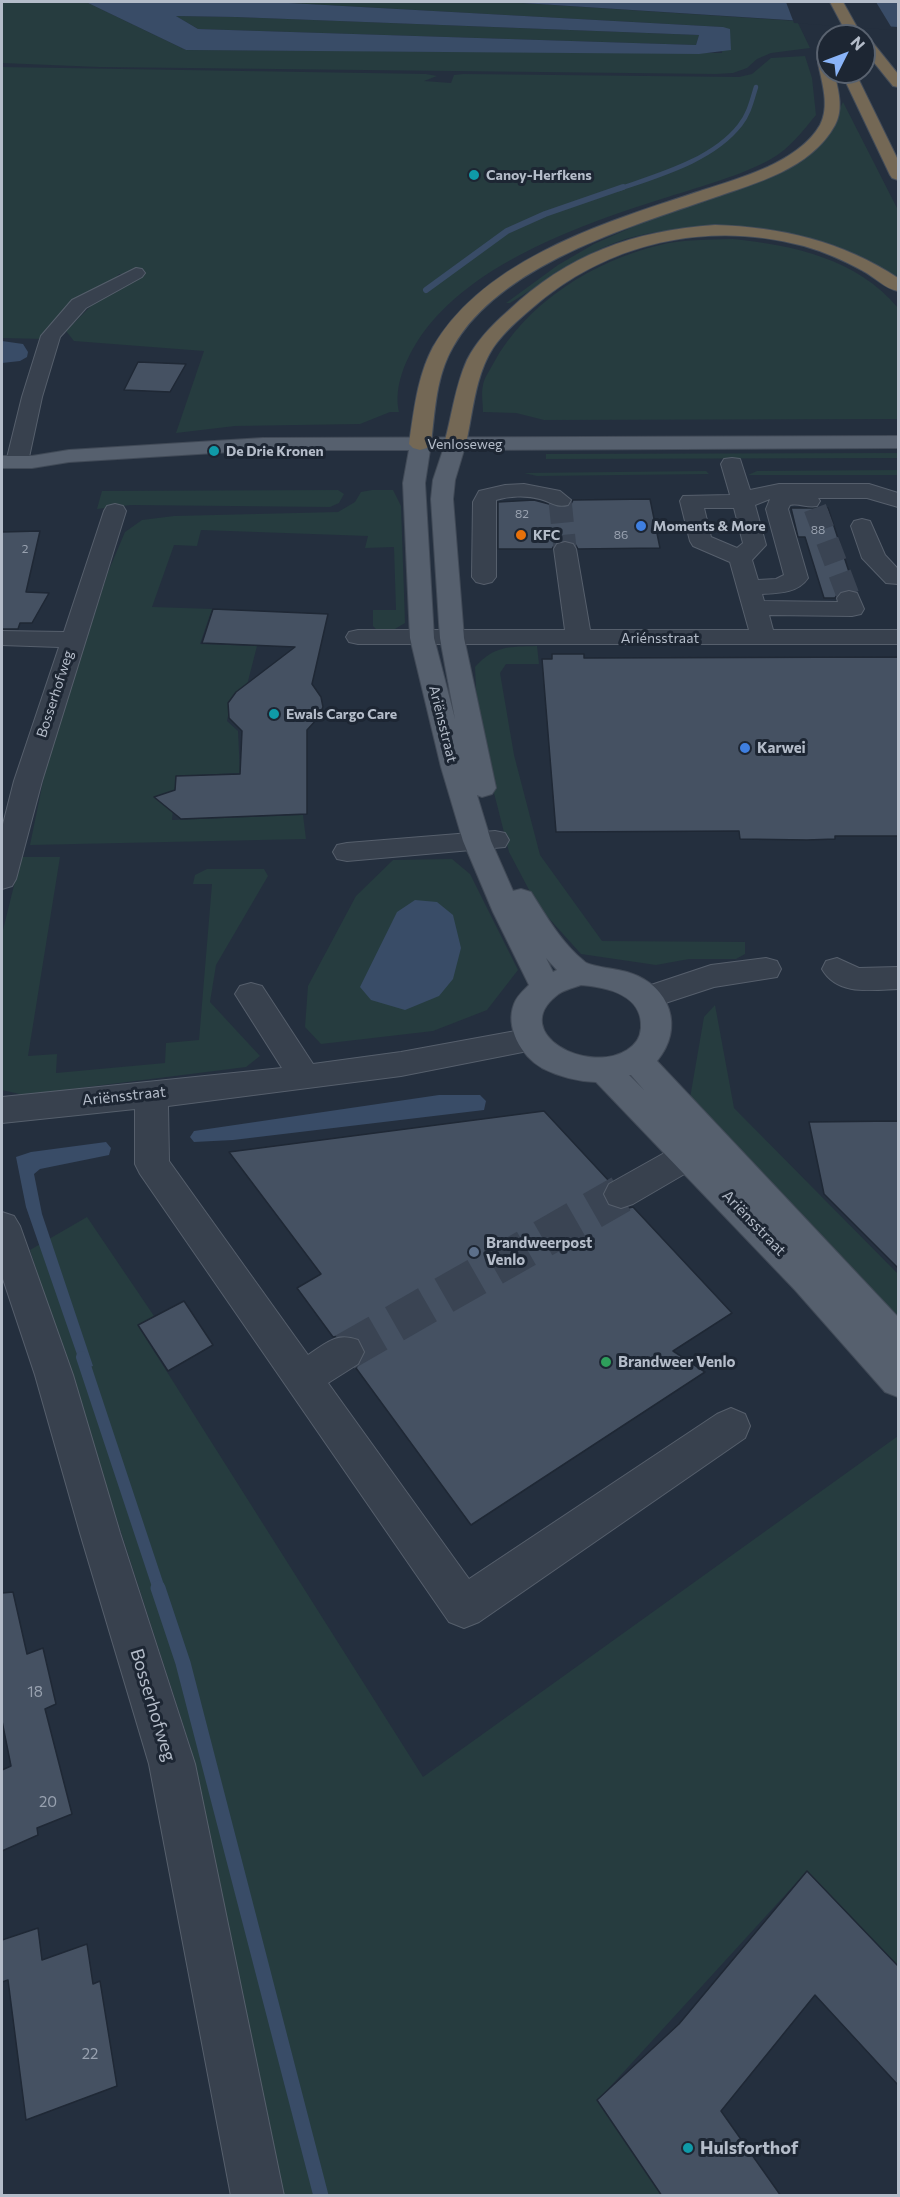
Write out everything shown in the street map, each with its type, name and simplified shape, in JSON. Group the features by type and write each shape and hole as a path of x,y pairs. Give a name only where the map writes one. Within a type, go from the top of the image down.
{"highway":[{"path":"837,2 850,24"},
{"path":"876,54 898,83"},
{"path":"411,458 431,372 445,345 463,321 486,299 512,278 575,243 611,228 761,176 804,151 816,140 832,113 829,84"},
{"path":"854,84 898,176"},
{"path":"458,458 466,384 483,348 531,299 556,280 626,245 691,231 776,235 809,242 839,252 868,266 898,286"}],"main road":[{"name":"Venloseweg","path":"17,462 216,445 411,458 458,458 898,442"},
{"name":"Ariënsstraat","path":"411,458 423,638 454,767 486,841 508,912 545,987"},
{"name":"Ariënsstraat","path":"458,458 442,499 452,638 476,765 486,841 525,909 564,959 579,974"},
{"path":"17,462 66,466 228,466"},
{"path":"724,464 756,464"},
{"path":"579,974 617,979 634,987 647,998 655,1010 657,1031 649,1050 621,1066 588,1071 570,1068 541,1052 526,1026 526,1011 533,998 545,987 560,978 579,974"},
{"name":"Ariënsstraat","path":"621,1066 700,1149 808,1278 898,1380"},
{"name":"Ariënsstraat","path":"700,1149 833,1268 898,1342"}],"street":[{"path":"17,462 32,397 51,336 80,304 136,273"},
{"path":"724,464 742,501 755,545 747,582 763,637"},
{"path":"484,577 484,502 486,496 496,492 538,491 549,493 560,500"},
{"path":"849,598 852,609 747,582 702,541 691,501 742,501 778,491 869,491 887,494 898,500"},
{"path":"747,582 780,586 796,578 777,509 780,501 789,498 803,498 815,508"},
{"path":"415,500 442,499"},
{"name":"Bosserhofweg","path":"2,879 28,782 115,511"},
{"path":"862,526 874,558 897,580"},
{"path":"565,549 579,638"},
{"name":"Ariénsstraat","path":"358,637 898,637"},
{"path":"2,638 72,640"},
{"path":"347,852 486,841"},
{"path":"647,998 711,976 766,969"},
{"path":"837,969 854,979 895,976"},
{"path":"251,994 304,1077"},
{"name":"Ariënsstraat","path":"2,1110 304,1077 479,1051 532,1040"},
{"path":"151,1093 152,1164 464,1607 731,1426"},
{"path":"621,1194 700,1149"},
{"name":"Bosserhofweg","path":"2,1226 54,1375 100,1533 172,1764 258,2196"},
{"path":"303,1378 345,1352"}],"green space":[{"path":"2,2 86,2 186,50 722,53 723,27 271,2 507,2 797,21 810,48 771,53 757,59 747,68 733,73 716,74 99,67 2,63"},
{"path":"176,16 699,35 696,45 198,29"},
{"path":"805,56 812,78 816,115 784,150 760,165 734,175 599,220 562,235 527,251 493,271 462,293 435,318 414,347 400,378 399,412 390,412 360,424 235,426 176,433 204,351 74,341 66,331 94,303 138,276 119,274 116,278 83,295 58,317 45,339 2,338 2,67 426,74 437,76 424,81 451,83 454,75 464,74 739,77 752,74 771,58"},
{"path":"843,102 898,210 898,279 854,254 814,240 758,230 698,228 641,235 617,242 589,254 510,303 506,303 558,265 594,244 644,222 735,189 827,134"},
{"path":"733,239 778,245 823,257 864,277 898,308 898,419 544,420 516,413 483,412 484,382 507,342 543,304 564,288 586,274 635,252 669,243"},
{"path":"898,453 898,458 546,459 546,454"},
{"path":"898,470 898,475 748,475 757,471"},
{"path":"706,471 709,474 537,476 524,473"},
{"path":"338,490 344,494 339,503 330,507 131,505 97,509 102,491"},
{"path":"393,490 401,506 405,623 388,633 377,630 373,626 373,610 396,610 394,547 365,548 368,536 201,530 197,546 174,545 152,607 212,609 200,644 257,646 247,685 232,697 227,721 238,731 240,773 176,776 172,820 303,815 306,839 30,845 47,762 108,572 125,532 142,520 174,516 338,512 355,502 361,492"},
{"path":"537,646 539,664 506,664 500,673 514,755 540,855 602,941 745,942 745,954 736,959 689,959 656,965 581,954 537,905 509,852 478,730 475,667 496,651 510,647"},
{"path":"21,857 60,857 28,1056 57,1054 56,1073 165,1063 166,1043 199,1040 212,884 193,884 195,875 207,869 264,869 268,876 216,965 210,1002 260,1056 246,1067 24,1095 2,1090 2,934"},
{"path":"452,859 470,874 518,970 487,1010 433,1031 321,1044 305,1027 308,986 356,896 393,860"},
{"path":"715,1005 734,1108 898,1274 898,1328 690,1098 704,1017"},
{"path":"87,1217 154,1316 138,1326 423,1777 898,1436 898,1966 807,1871 598,2100 662,2195 282,2195 275,2150 191,1749 30,1250"}],"water":[{"path":"86,2 271,2 723,27 730,29 731,50 699,54 186,50","holes":["176,16 699,35 696,45 198,29"]},
{"path":"507,2 898,2 898,27"},
{"path":"2,341 23,344 28,352 27,357 20,361 2,363"},
{"path":"415,900 437,902 453,915 461,948 453,979 439,996 405,1010 371,1000 360,987 397,912"},
{"path":"439,1095 480,1095 486,1101 484,1110 233,1140 194,1142 190,1137 194,1131"},
{"path":"106,1142 111,1148 109,1155 40,1169 34,1174 42,1214 93,1366 82,1369 26,1207 16,1157 31,1152"}],"pier":[{"path":"786,2 876,2 893,30 876,29 876,24 794,23"}],"building":[{"path":"138,362 186,364 170,392 124,390"},
{"path":"650,499 660,548 578,549 574,542 564,540 556,542 552,549 498,549 498,502 534,500 564,508 570,506 573,500"},
{"path":"791,508 828,508 855,590 848,589 839,592 835,598 824,598 805,537 798,537"},
{"path":"40,531 26,592 49,593 32,623 20,623 18,629 2,629 2,532"},
{"name":"Ewals Cargo Care","path":"213,609 328,614 312,684 321,697 323,707 317,719 307,730 307,814 181,819 154,797 175,790 176,776 240,774 242,731 229,718 228,703 236,692 295,647 202,643"},
{"path":"552,654 584,654 584,658 898,657 898,836 835,836 835,839 807,840 740,839 739,831 556,832 542,659 552,659"},
{"path":"544,1111 609,1181 602,1193 607,1205 620,1210 633,1207 732,1313 673,1351 705,1372 471,1525 356,1368 366,1353 360,1339 344,1335 333,1337 297,1288 321,1274 229,1152"},
{"path":"898,1121 898,1268 824,1194 809,1122"},
{"path":"184,1301 213,1345 168,1371 138,1325"},
{"path":"13,1592 27,1654 43,1648 56,1704 45,1709 72,1814 37,1828 38,1835 2,1851 2,1770 11,1766 2,1721 2,1593"},
{"path":"807,1871 898,1966 898,2085 815,1995 721,2111 781,2196 662,2196 597,2100 679,2024"},
{"path":"38,1928 42,1960 87,1944 93,1984 100,1981 117,2086 26,2120 8,1980 2,1982 2,1940"}],"waterway":[{"path":"619,189 684,165 715,148 743,121 756,87"},
{"path":"426,290 507,231 545,214 623,187"},
{"path":"82,1357 159,1589"},
{"path":"158,1588 183,1663 321,2196"}],"tunnel":[{"path":"560,500 565,549"},
{"path":"815,508 849,598"},
{"path":"345,1352 621,1194"}],"place":[{"name":"Canoy-Herfkens","path":"474,175"},
{"name":"De Drie Kronen","path":"214,451"},
{"name":"Moments & More","path":"641,526"},
{"name":"KFC","path":"521,535"},
{"name":"Ewals Cargo Care","path":"274,714"},
{"name":"Karwei","path":"745,748"},
{"name":"Brandweerpost Venlo","path":"474,1252"},
{"name":"Brandweer Venlo","path":"606,1362"},
{"name":"Hulsforthof","path":"688,2148"}]}
